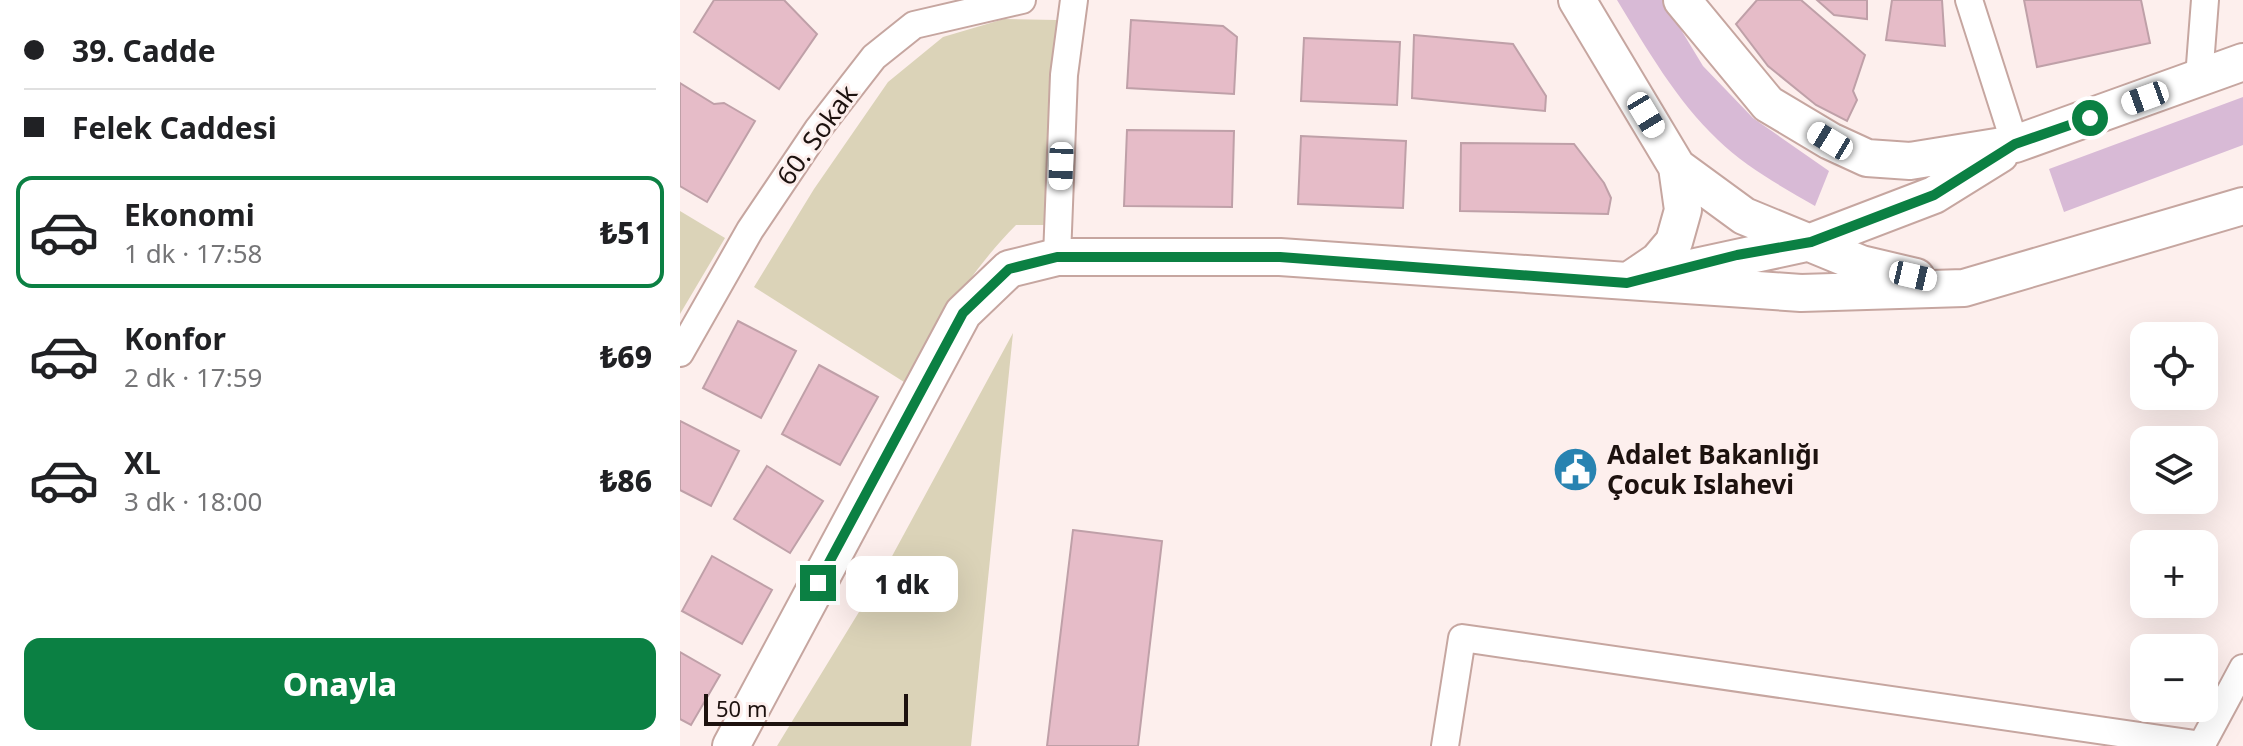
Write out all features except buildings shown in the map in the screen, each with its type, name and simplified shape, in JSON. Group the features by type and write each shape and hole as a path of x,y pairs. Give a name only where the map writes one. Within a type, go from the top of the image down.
{"street":[{"name":"60. Sokak","path":"680,353 750,230 818,129 874,57 914,25 1022,0"},
{"path":"1057,257 1064,75 1074,0"},
{"path":"1577,0 1677,167 1744,216 1861,264 1964,288"},
{"path":"1682,0 1768,104 1830,141 1867,158 1910,161 2015,144 2243,62"},
{"path":"1969,0 2015,144"},
{"path":"2199,78 2205,0"},
{"path":"1627,283 1737,255 1811,242 1934,195 2015,144"},
{"path":"1627,283 1658,261 1674,242 1683,210 1677,167"},
{"path":"731,746 963,313 1009,269 1057,257 1280,257 1801,293 1964,288 2243,206"},
{"path":"1445,746 1462,638 2201,746 2243,668"}],"shaded area":[{"path":"1617,0 1663,0 1703,66 1753,118 1829,171 1815,206 1752,168 1703,125 1663,73"},
{"path":"1004,19 1057,20 1045,225 1016,225 999,243 956,300 904,382 754,287 814,189 888,82 943,37"},
{"path":"2243,97 2243,145 2064,212 2049,169"},
{"path":"680,211 725,238 680,314"},
{"path":"1013,333 971,746 777,746 884,571"}],"place":[{"name":"Adalet Bakanlığı Çocuk Islahevi","path":"1576,470"}],"route":[{"path":"818,583 963,313 1009,269 1057,257 1280,257 1627,283 1737,255 1811,242 1934,195 2015,144 2090,118"}]}
